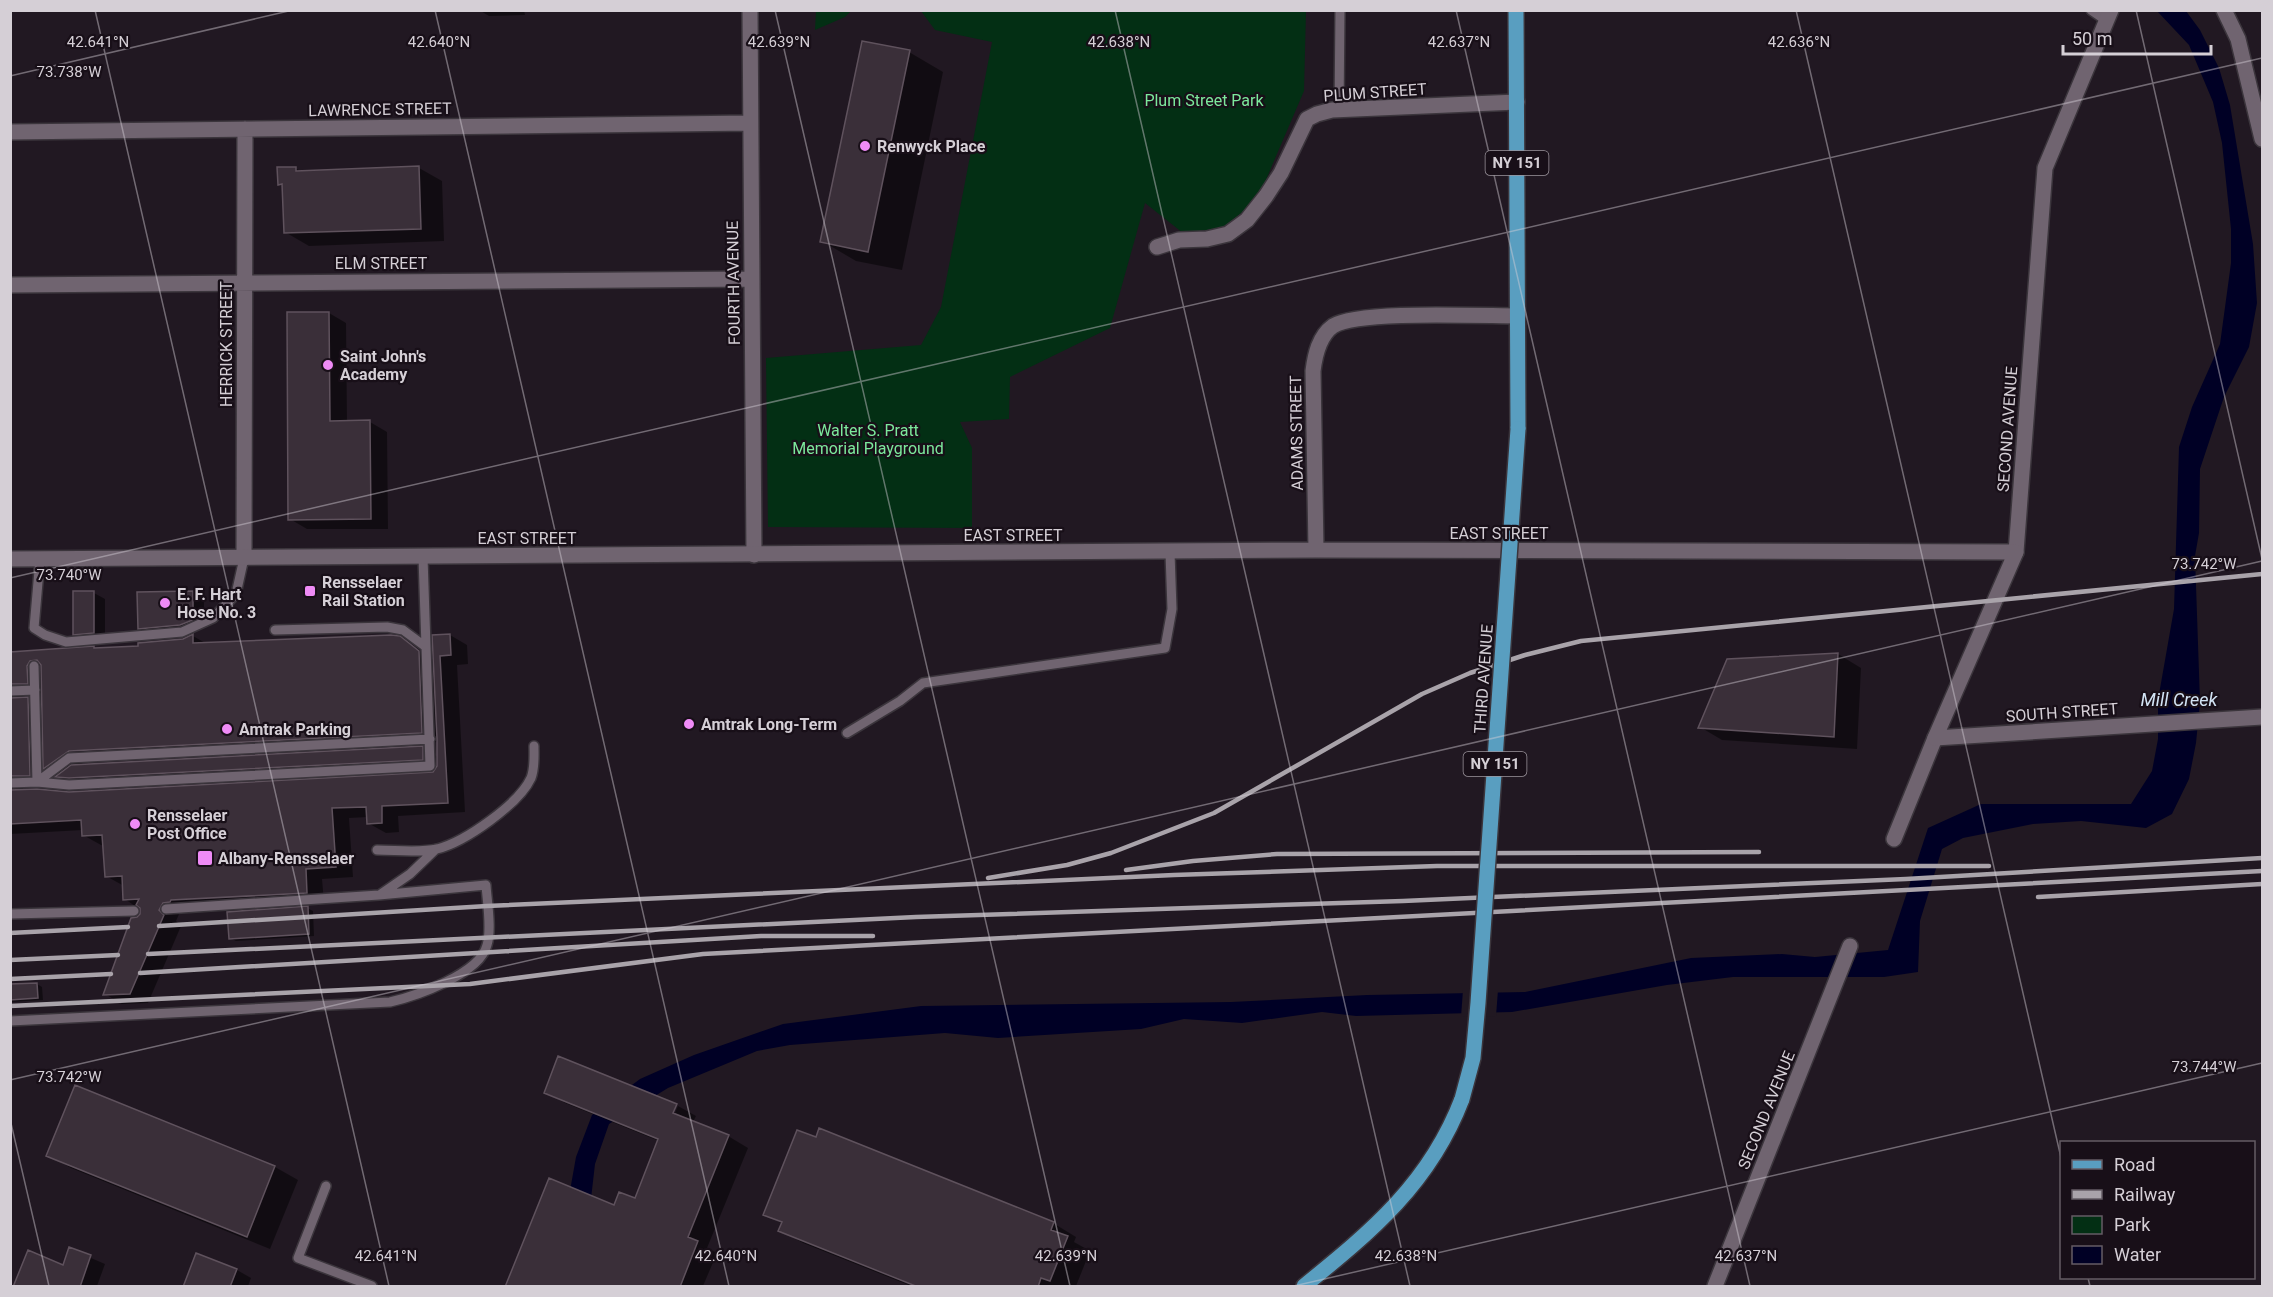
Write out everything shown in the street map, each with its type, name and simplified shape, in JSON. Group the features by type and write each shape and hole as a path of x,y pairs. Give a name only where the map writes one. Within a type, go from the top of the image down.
{"main road":[{"name":"THIRD AVENUE","path":"1304,1287 1373,1229 1418,1179 1453,1124 1473,1058 1518,429 1516,10"}],"street":[{"name":"FOURTH AVENUE","path":"750,10 754,555"},
{"path":"2224,10 2238,39 2262,139"},
{"name":"SECOND AVENUE","path":"1894,839 2016,552 2045,168 2109,16"},
{"name":"PLUM STREET","path":"1157,247 1179,240 1207,239 1228,234 1247,220 1281,174 1307,119 1317,114 1339,110 1517,102"},
{"name":"LAWRENCE STREET","path":"10,132 750,123"},
{"name":"HERRICK STREET","path":"244,558 245,129"},
{"name":"ELM STREET","path":"10,285 751,279"},
{"name":"ADAMS STREET","path":"1316,550 1313,371 1314,357 1326,333 1334,326 1344,322 1372,317 1518,316"},
{"name":"EAST STREET","path":"10,560 1170,553 1316,550 2016,552"},
{"name":"SOUTH STREET","path":"1935,738 2262,717"},
{"name":"SECOND AVENUE","path":"1715,1287 1851,946"}],"lane":[{"path":"1339,110 1340,10"},
{"path":"2091,10 2109,16"},
{"path":"847,733 900,701 923,683 1165,648 1172,609 1170,553"},
{"path":"10,783 69,784 430,766 423,557"},
{"path":"40,559 34,628 45,635 66,642 182,632 213,618 236,594 244,558"},
{"path":"274,630 387,627 403,630 426,647"},
{"path":"34,666 37,782"},
{"path":"10,692 35,690"},
{"path":"37,782 69,758 430,739"},
{"path":"379,895 410,874 436,849 481,827 508,806 531,779 534,768 534,746"},
{"path":"377,850 436,849"},
{"path":"10,1021 376,1004 421,993 453,978 481,957 487,945 488,936 486,885 379,895 166,909"},
{"path":"10,914 134,911"},
{"path":"326,1186 298,1258 372,1287"}],"green space":[{"path":"816,10 851,11 845,17 815,30"},
{"path":"921,11 1306,11 1304,91 1265,182 1249,207 1222,228 1183,233 1145,203 1110,328 1010,377 1009,419 960,422 972,448 972,528 768,527 766,358 921,345 941,307 992,42 935,30"}],"water":[{"name":"Mill Creek","path":"2157,11 2186,11 2200,30 2219,68 2230,105 2253,244 2257,303 2249,347 2224,397 2200,469 2199,533 2195,556 2200,702 2196,743 2189,779 2172,814 2146,828 2081,821 2033,824 1963,838 1942,849 1920,921 1918,972 1884,977 1733,977 1667,985 1512,1012 1356,1016 1322,1012 1242,1023 1184,1019 1141,1029 998,1038 945,1033 790,1045 757,1051 668,1088 609,1124 595,1164 581,1286 553,1286 576,1157 592,1115 640,1079 694,1055 783,1024 921,1006 1231,1002 1367,995 1525,992 1691,958 1782,954 1815,957 1888,950 1928,828 1981,804 2131,804 2152,771 2158,739 2158,700 2174,609 2179,447 2192,407 2220,344 2231,263 2231,229 2222,143 2213,102 2189,45"}],"pier":[{"path":"1463,990 1498,990 1496,1016 1461,1017"}],"building":[{"name":"Renwyck Place","path":"862,41 910,50 868,252 820,242"},
{"path":"419,166 421,229 284,233 282,184 278,185 277,167 296,167 296,171"},
{"path":"287,312 329,312 330,421 370,420 371,519 288,520"},
{"path":"73,591 94,591 94,633 73,635"},
{"name":"E. F. Hart Hose No. 3","path":"193,591 193,620 180,625 138,629 137,592"},
{"path":"193,634 193,643 400,636 419,651 422,733 69,751 43,769 41,665 37,660 30,661 27,666 28,684 10,684 10,652 94,646 94,648 138,646 138,643 183,639"},
{"path":"450,634 451,655 440,656 448,803 382,806 382,823 367,824 366,807 332,808 336,867 306,869 307,893 171,900 163,903 159,910 164,915 130,994 103,995 131,918 140,914 140,908 136,905 139,899 123,900 122,876 105,877 102,835 82,836 81,820 10,824 10,790 37,789 69,792 433,772 437,766 437,739 432,635"},
{"path":"1838,653 1834,737 1698,728 1727,659"},
{"path":"28,697 30,776 10,776 10,698"},
{"path":"423,746 423,760 55,777 71,765"},
{"path":"308,906 309,934 229,939 227,912"},
{"path":"37,983 38,998 10,1000 10,984"},
{"path":"558,1056 677,1104 673,1113 729,1135 688,1237 698,1241 680,1287 505,1287 549,1178 614,1205 619,1192 635,1198 658,1139 544,1093"},
{"path":"75,1085 275,1166 247,1237 46,1156"},
{"path":"819,1128 1054,1222 1051,1230 1068,1236 1050,1281 1041,1278 1038,1287 918,1287 778,1231 782,1222 763,1215 797,1130 816,1137"},
{"path":"69,1247 91,1255 80,1287 13,1287 28,1250 63,1265"},
{"path":"196,1253 237,1269 230,1287 183,1287"}],"railway":[{"path":"988,878 1067,865 1111,853 1214,813 1422,694 1470,673 1525,655 1581,641 2262,574"},
{"path":"1126,870 1193,861 1277,854 1759,852"},
{"path":"148,954 916,917 1403,901 1906,879 2262,858"},
{"path":"159,926 487,906 1174,875 1437,866 1989,866"},
{"path":"10,1006 470,984 703,954 2262,871"},
{"path":"2038,897 2262,884"},
{"path":"10,933 128,927"},
{"path":"140,973 761,936 873,936"},
{"path":"10,960 118,955"},
{"path":"10,979 111,974"}],"place":[{"name":"Renwyck Place","path":"865,146"},
{"name":"Saint John's Academy","path":"328,365"},
{"name":"Rensselaer Rail Station","path":"310,591"},
{"name":"E. F. Hart Hose No. 3","path":"165,603"},
{"name":"Amtrak Long-Term","path":"689,724"},
{"name":"Amtrak Parking","path":"227,729"},
{"name":"Rensselaer Post Office","path":"135,824"},
{"name":"Albany-Rensselaer","path":"205,858"}],"park label":[{"name":"Plum Street Park","path":"1204,100"},
{"name":"Walter S. Pratt Memorial Playground","path":"868,439"}]}
